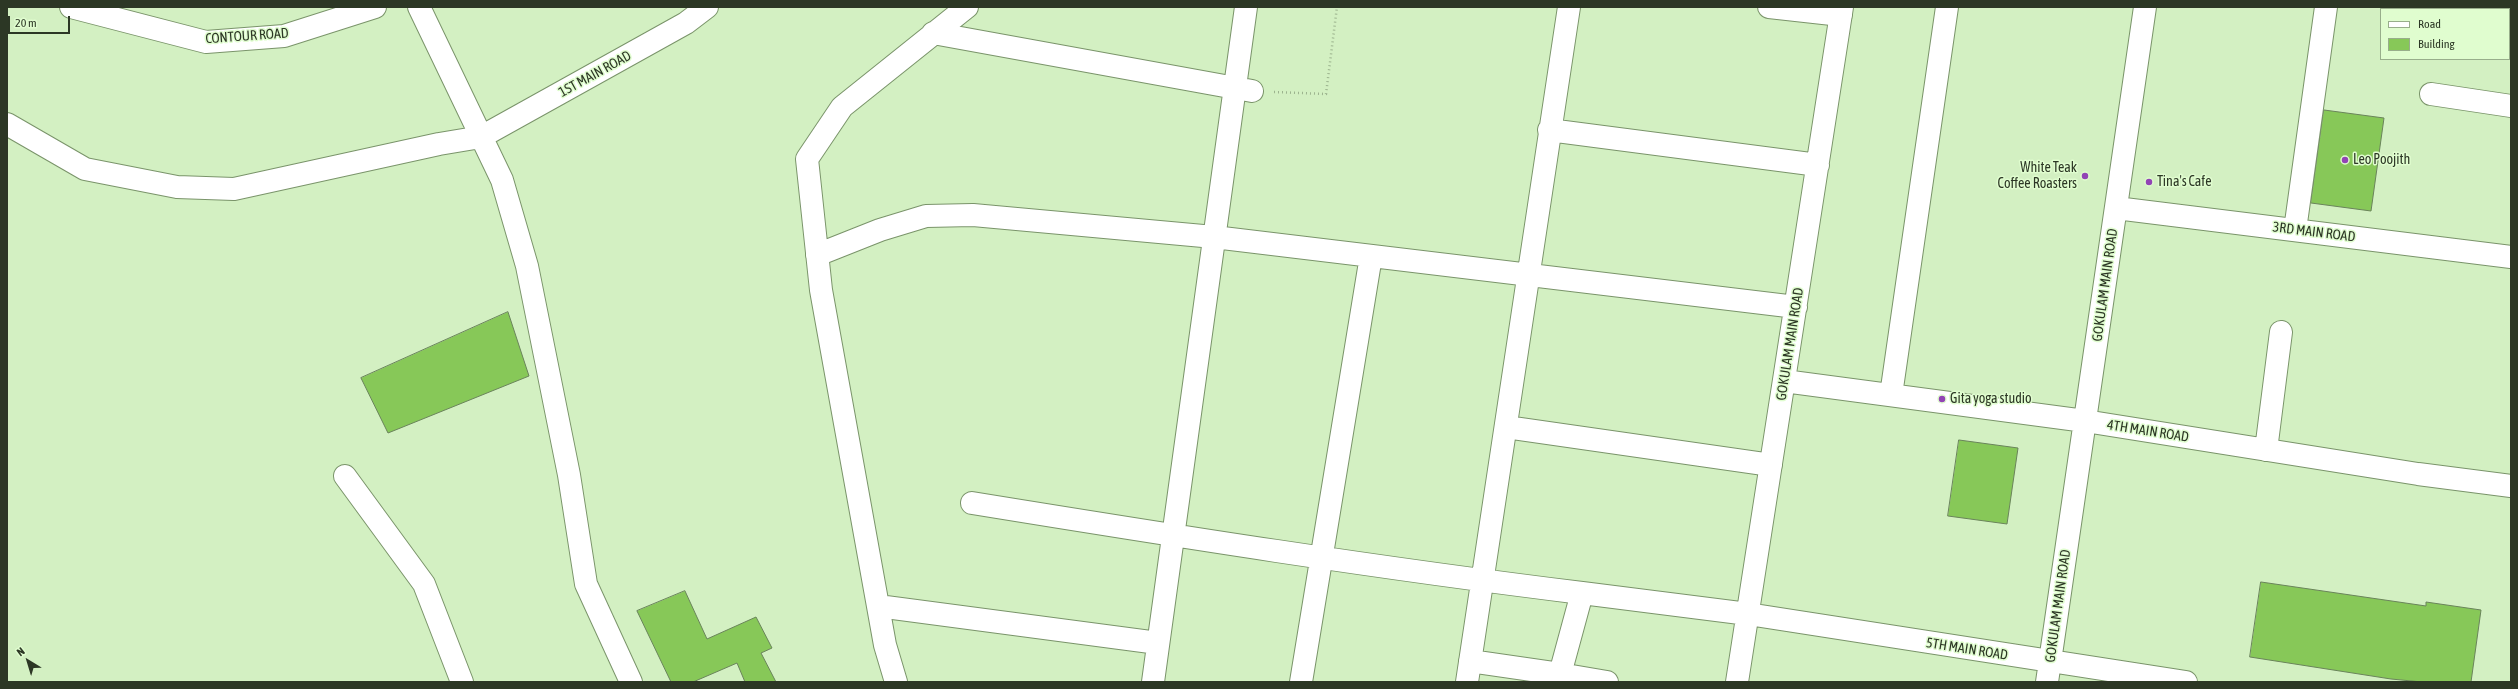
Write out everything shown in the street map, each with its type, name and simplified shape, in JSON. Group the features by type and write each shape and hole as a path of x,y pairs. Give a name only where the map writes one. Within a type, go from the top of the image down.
{"street":[{"name":"CONTOUR ROAD","path":"71,7 206,42 284,36 375,7"},
{"path":"419,7 502,180 527,266 570,475 586,584 631,682"},
{"name":"1ST MAIN ROAD","path":"7,124 85,170 177,187 234,189 439,144 481,137 686,23 707,7"},
{"path":"896,682 885,645 821,290 807,159 842,107 967,7"},
{"path":"1153,682 1214,237 1243,90 1246,7"},
{"path":"1569,7 1549,130 1529,275 1468,672 1560,674 1607,682"},
{"path":"1769,7 1842,11"},
{"path":"1891,395 1947,7"},
{"name":"GOKULAM MAIN ROAD","path":"2049,672 2145,7"},
{"path":"2295,230 2326,7"},
{"name":"GOKULAM MAIN ROAD","path":"1737,682 1842,11"},
{"path":"933,33 1243,90"},
{"path":"2431,94 2511,106"},
{"path":"1549,130 1818,165"},
{"name":"3RD MAIN ROAD","path":"2116,208 2511,257"},
{"path":"817,255 880,230 926,216 973,215 1214,237 1796,307"},
{"path":"1301,682 1320,557 1371,256"},
{"path":"2266,450 2281,332"},
{"name":"4TH MAIN ROAD","path":"1784,381 2085,421 2266,450 2511,486"},
{"path":"1506,427 1771,465"},
{"path":"345,476 424,584 462,682"},
{"name":"5TH MAIN ROAD","path":"972,503 1173,536 1482,581 1748,614 2049,672 2186,682"},
{"path":"1560,674 1582,593"},
{"path":"878,606 1158,643"}],"path":[{"path":"1243,90 1326,94 1337,7"}],"building":[{"name":"Leo Poojith","path":"2324,110 2384,118 2371,211 2311,203"},
{"path":"508,312 529,376 388,433 361,378"},
{"path":"1959,440 2018,448 2007,524 1948,516"},
{"path":"2261,582 2426,606 2426,602 2481,610 2471,682 2422,682 2391,679 2250,657"},
{"path":"685,591 707,639 756,617 772,648 761,653 776,682 745,682 737,663 693,682 671,682 637,611"}],"place":[{"name":"Leo Poojith","path":"2345,160"},
{"name":"White Teak Coffee Roasters","path":"2085,176"},
{"name":"Tina's Cafe","path":"2149,182"},
{"name":"Gita yoga studio","path":"1942,399"}]}
